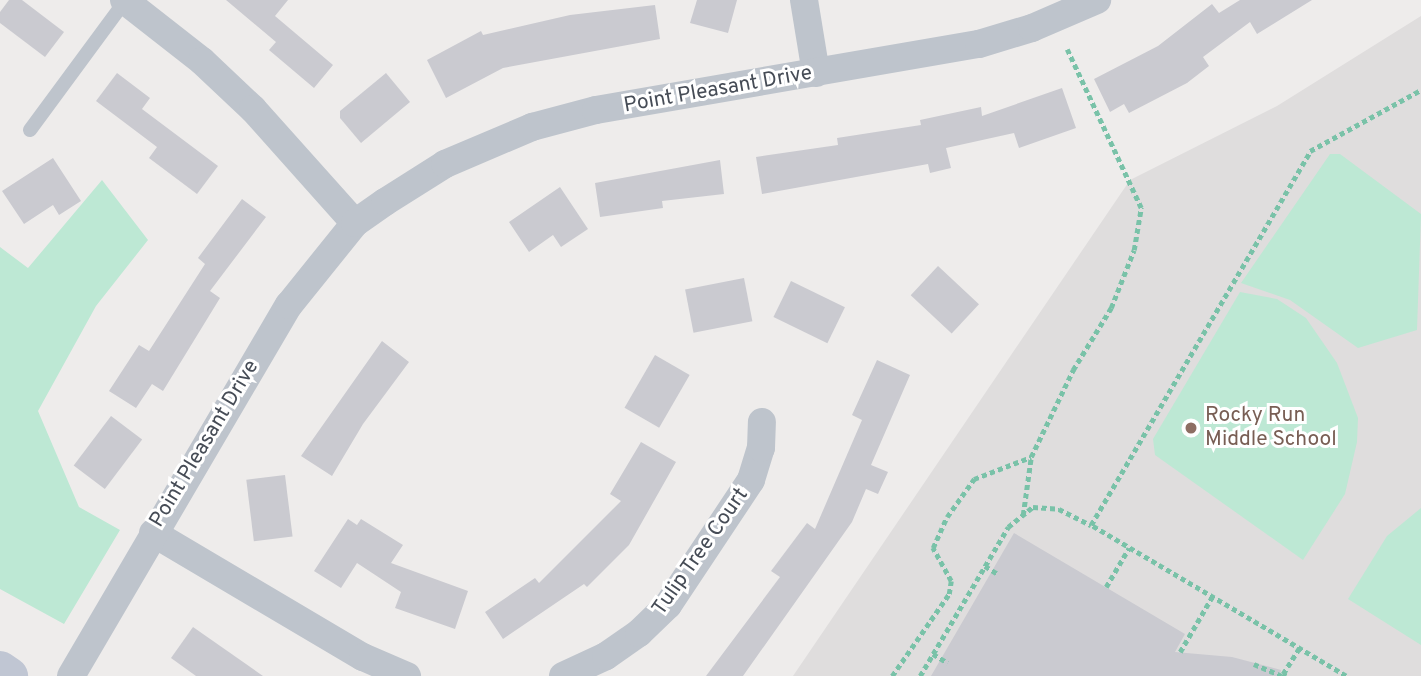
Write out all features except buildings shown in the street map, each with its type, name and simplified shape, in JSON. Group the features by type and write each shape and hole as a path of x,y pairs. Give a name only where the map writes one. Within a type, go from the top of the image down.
{"main road":[{"path":"0,670 9,676"}],"street":[{"path":"804,0 816,73"},
{"name":"Point Pleasant Drive","path":"71,676 289,305 355,223 444,164 532,127 596,110 978,44 1032,28 1097,0"},
{"path":"124,1 202,61 253,109 355,223"},
{"name":"Tulip Tree Court","path":"563,676 606,656 668,605 751,480 761,448 762,422"},
{"path":"153,533 363,657 407,676"}],"lane":[{"path":"30,130 124,1"}],"path":[{"path":"1023,515 1031,457 1073,370 1111,308 1134,250 1141,208 1067,49"},
{"path":"1091,525 1310,151 1421,90"},
{"path":"892,676 949,594 951,581 933,548 947,517 974,479 1031,457"},
{"path":"920,676 1008,527 1033,507 1059,509 1091,525 1346,676"},
{"path":"1106,587 1129,548"},
{"path":"985,566 999,574"},
{"path":"1180,652 1212,597"},
{"path":"1254,664 1284,675 1299,648"},
{"path":"933,654 948,663"}],"shaded area":[{"name":"Rocky Run Middle School","path":"1421,16 1421,676 793,676 1130,180 1277,106"}],"green space":[{"path":"1330,154 1340,154 1421,214 1417,330 1358,348 1290,300 1241,283"},
{"path":"102,180 148,240 96,306 38,411 79,507 120,530 64,624 0,589 0,247 28,268"},
{"path":"1240,292 1277,299 1306,318 1337,363 1358,418 1357,442 1345,494 1303,560 1155,455 1153,439"},
{"path":"1421,508 1421,645 1348,599 1387,536"}],"place":[{"name":"Rocky Run Middle School","path":"1191,428"}]}
